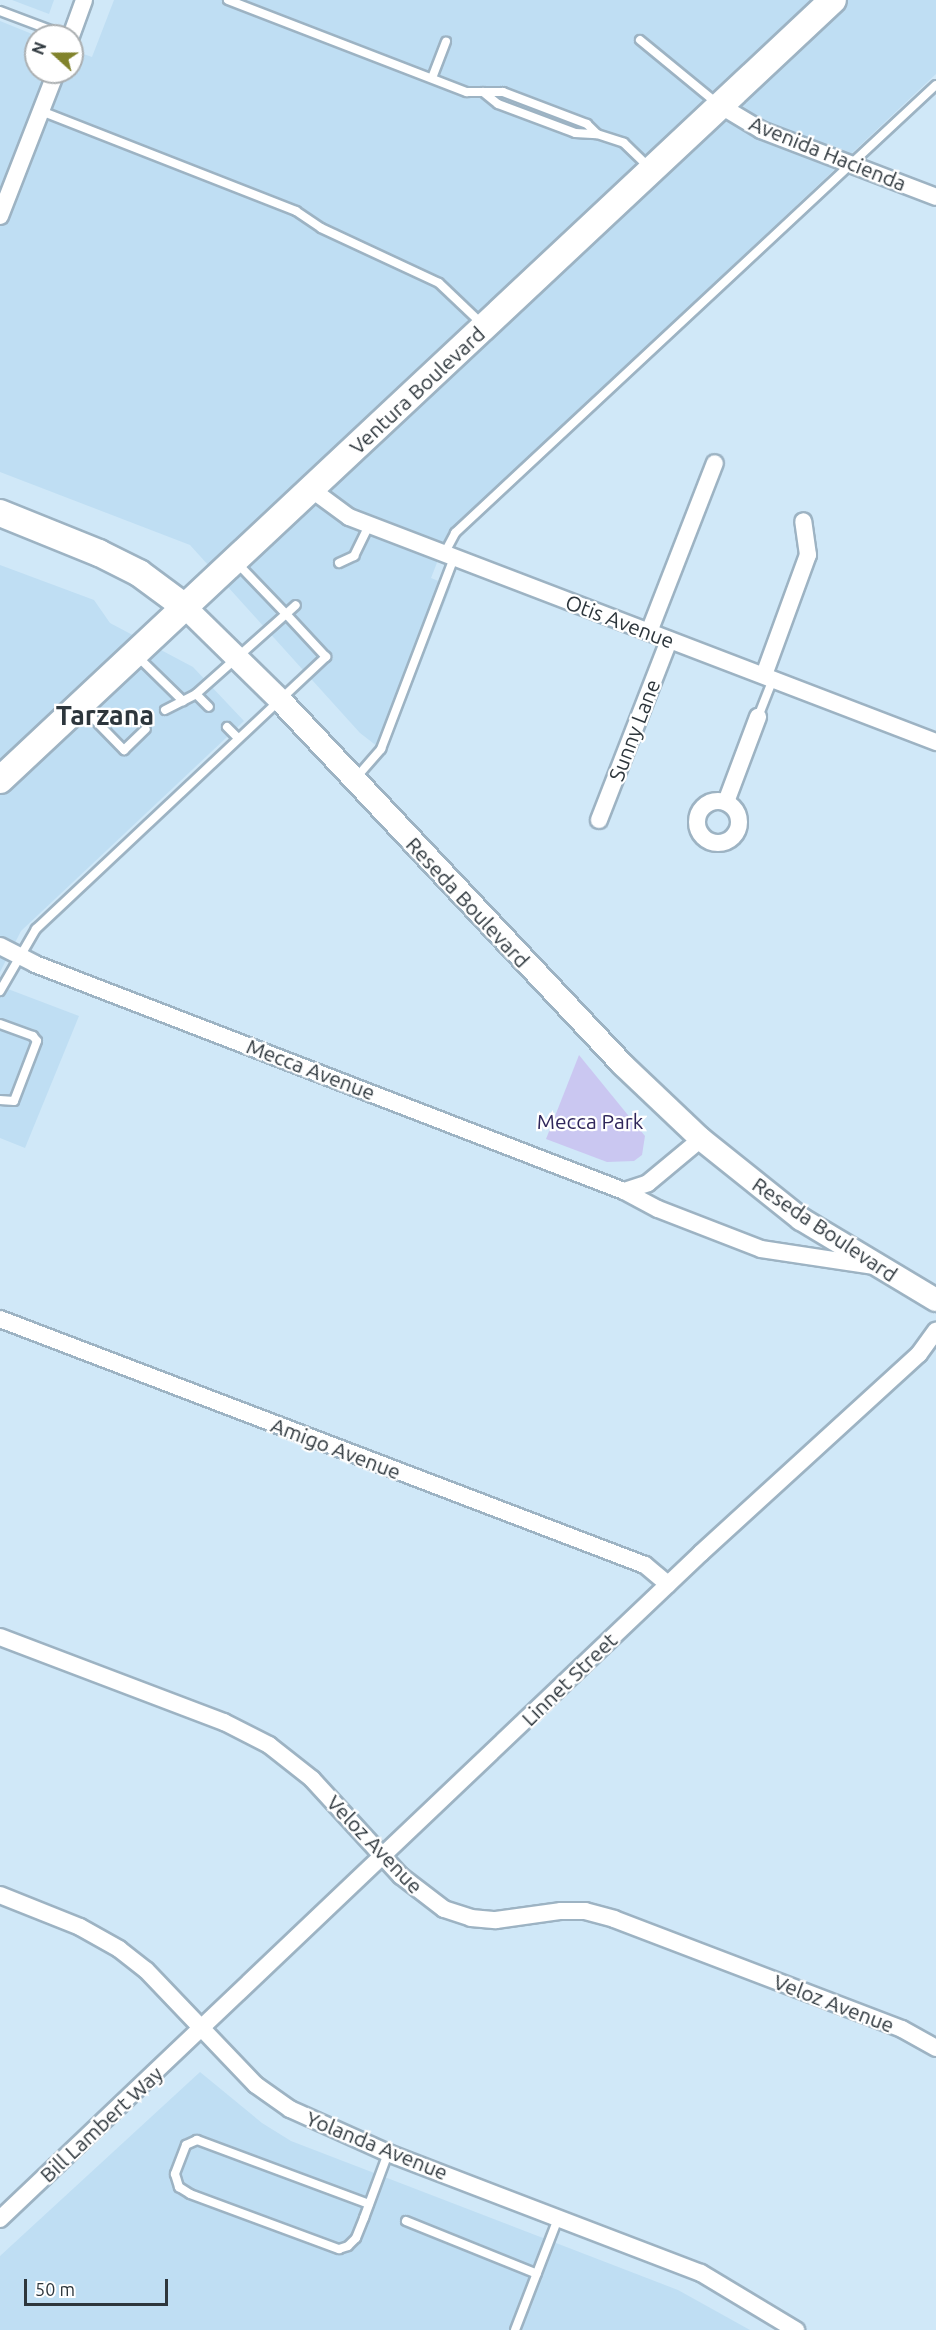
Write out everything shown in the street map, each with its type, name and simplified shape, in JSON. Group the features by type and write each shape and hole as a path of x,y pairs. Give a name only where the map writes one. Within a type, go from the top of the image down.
{"main road":[{"name":"Ventura Boulevard","path":"0,780 833,0"},
{"name":"Reseda Boulevard","path":"0,513 109,558 138,573 185,607 280,700 623,1065 702,1139 801,1219 874,1266 936,1300"}],"street":[{"path":"75,24 84,0"},
{"path":"0,216 51,84"},
{"name":"Avenida Hacienda","path":"721,106 761,130 936,197"},
{"path":"649,632 715,463"},
{"name":"Otis Avenue","path":"311,489 345,514 369,525 936,742"},
{"path":"768,677 808,555 802,521"},
{"name":"Sunny Lane","path":"599,820 669,640"},
{"path":"726,802 758,717"},
{"name":"Mecca Avenue","path":"0,946 21,957 624,1191 658,1209 761,1249 874,1266"},
{"path":"624,1191 648,1183 702,1139"},
{"name":"Amigo Avenue","path":"0,1319 645,1565 668,1584"},
{"name":"Linnet Street","path":"202,2028 668,1584 919,1354 936,1331"},
{"name":"Veloz Avenue","path":"0,1637 224,1722 269,1745 312,1779 384,1857 427,1898 462,1915 496,1920 585,1911 614,1919 902,2029 936,2048"},
{"name":"Yolanda Avenue","path":"0,1896 80,1927 119,1949 146,1970 256,2085 290,2109 388,2153 560,2216 701,2273 796,2330"},
{"name":"Bill Lambert Way","path":"0,2219 202,2028"}],"lane":[{"path":"228,0 467,92 503,92 587,124 597,134"},
{"path":"0,11 34,24"},
{"path":"640,40 721,106"},
{"path":"432,78 446,42"},
{"path":"354,780 381,749 455,533 936,86"},
{"path":"483,92 498,104 564,129 597,134 624,143 653,171"},
{"path":"41,111 296,211 321,228 439,283 485,327"},
{"path":"339,563 354,556 369,525"},
{"path":"0,991 36,929 326,657 235,560"},
{"path":"165,710 196,694 296,605"},
{"path":"135,654 183,701"},
{"path":"758,717 768,677"},
{"path":"196,694 209,707"},
{"path":"80,705 124,750 146,729"},
{"path":"227,727 238,738"},
{"path":"0,1024 38,1041 14,1101 0,1100"},
{"path":"369,2204 197,2140 186,2145 175,2174 179,2187 190,2194 339,2249 348,2247 356,2238 369,2204 388,2153"},
{"path":"515,2330 560,2216"},
{"path":"406,2222 537,2274"}],"shaded area":[{"path":"12,0 54,0 49,14"},
{"path":"114,0 936,0 936,74 449,532 431,578 451,586 386,753 360,733 190,545 0,472 0,21 24,31 24,84 84,84 84,54 92,57"},
{"path":"0,565 94,600 110,623 193,667 244,721 21,931 0,972"},
{"path":"0,986 79,1016 25,1148 0,1138"},
{"path":"200,2072 262,2123 291,2141 678,2290 750,2330 0,2330 0,2256"}],"green space":[{"name":"Mecca Park","path":"579,1055 645,1136 642,1155 634,1161 607,1162 546,1139"}],"district":[{"name":"Tarzana","path":"105,716"}]}
